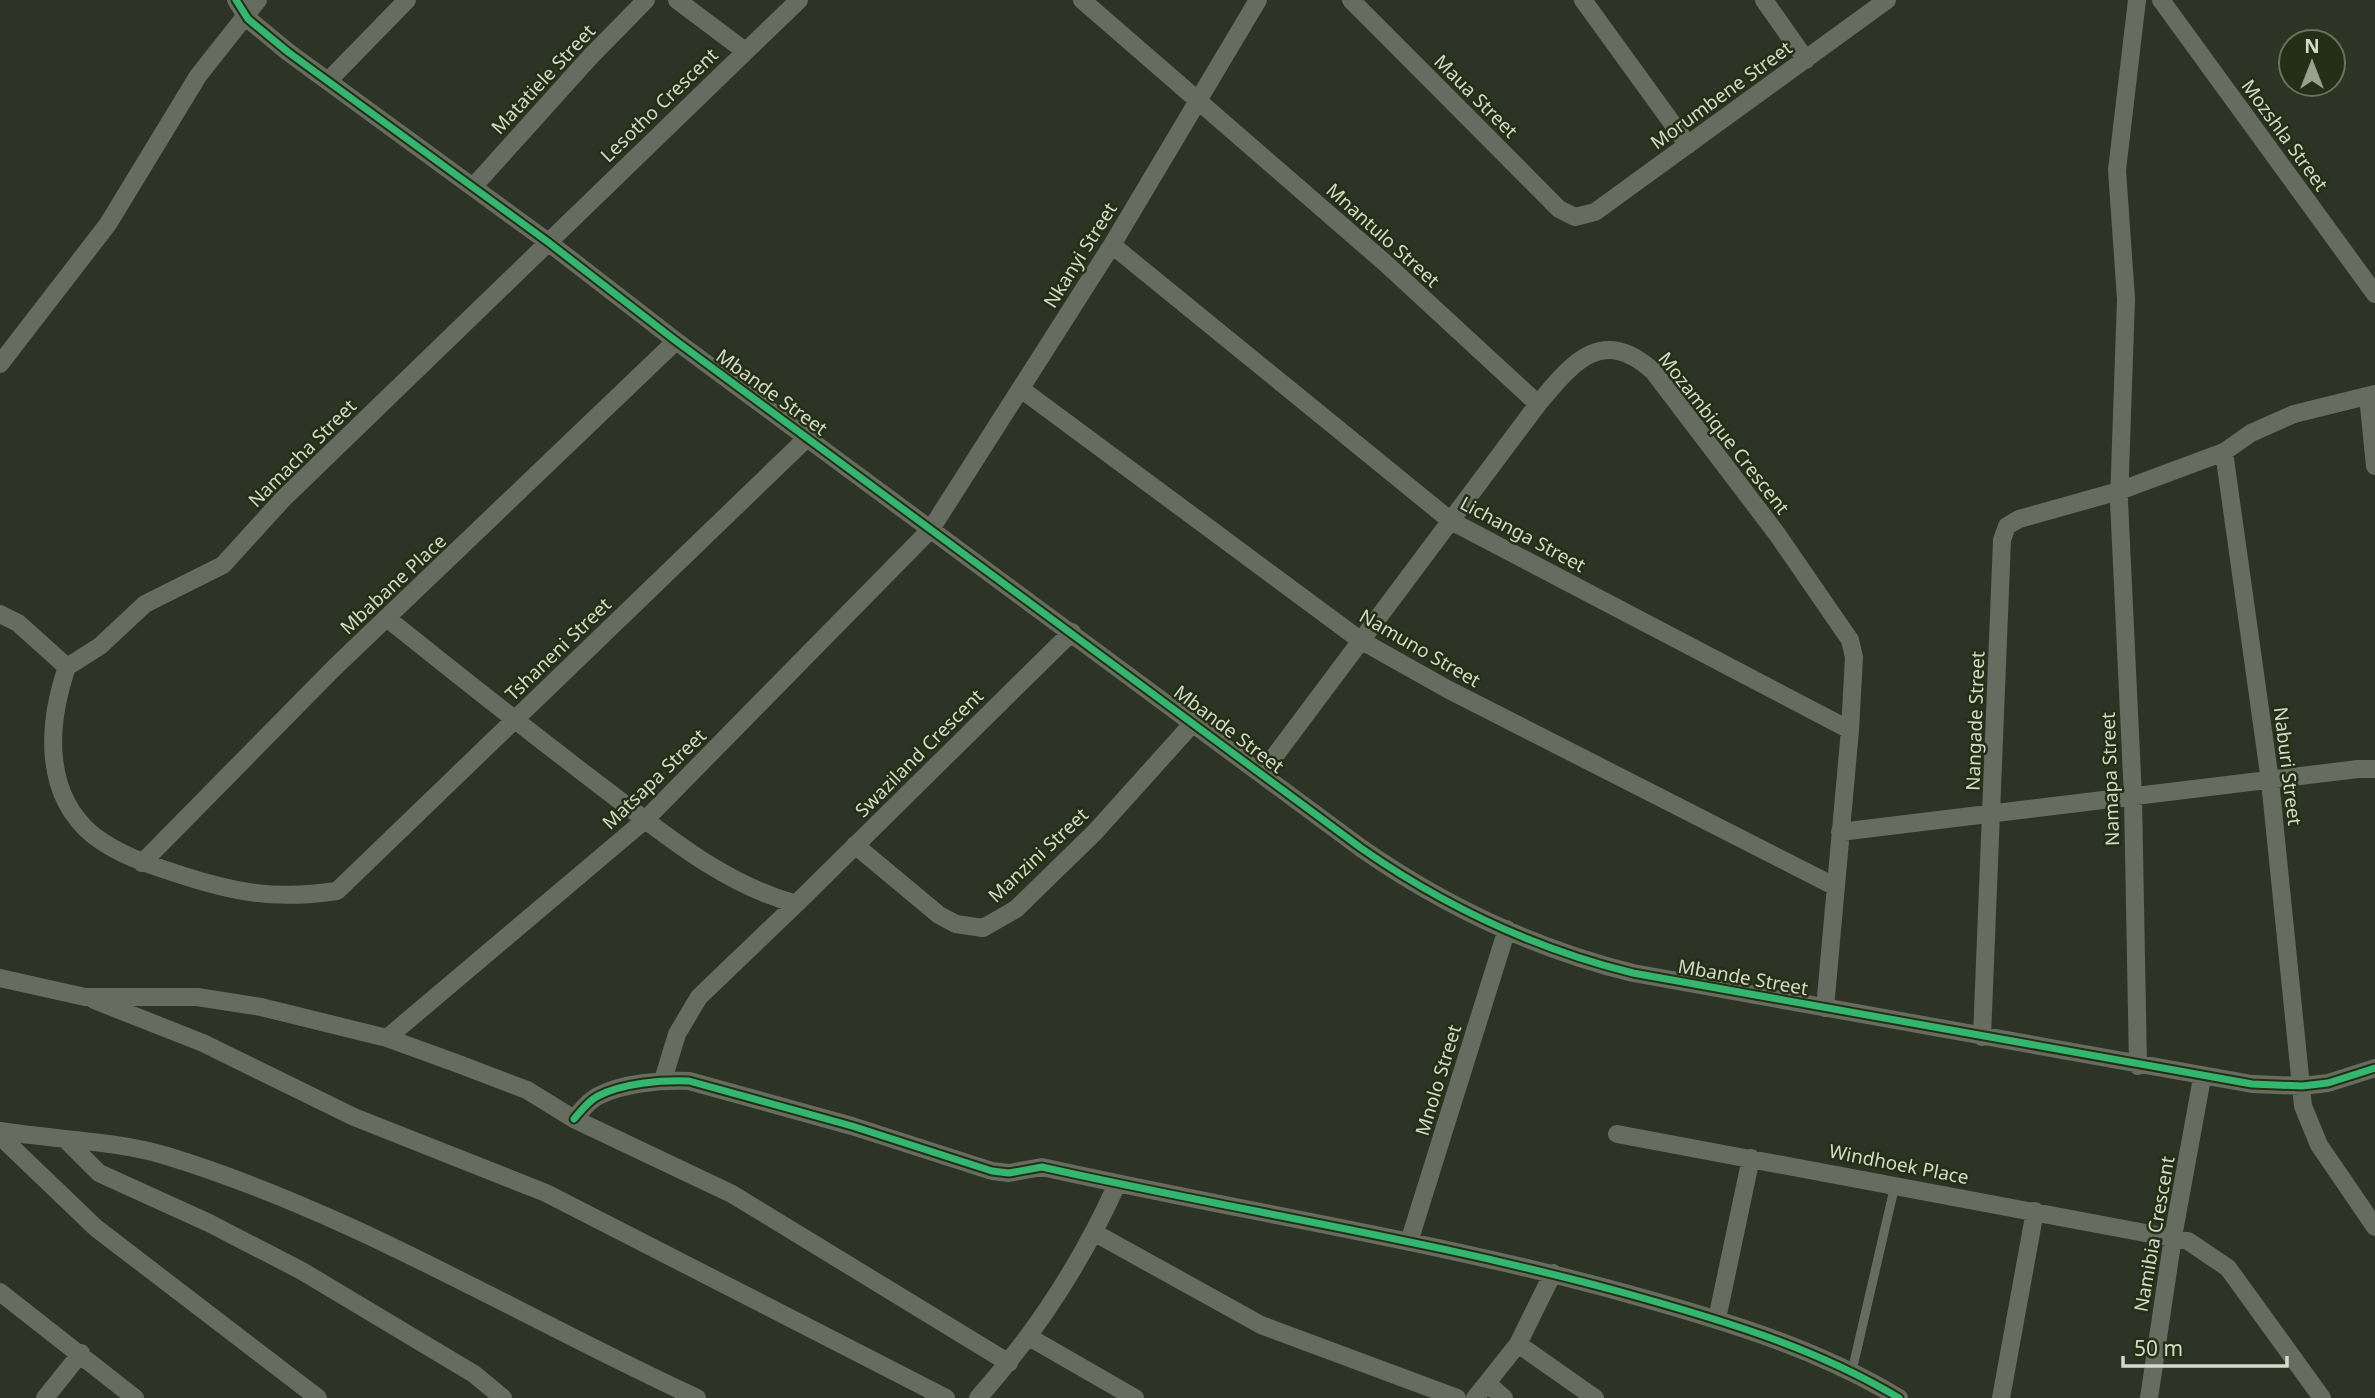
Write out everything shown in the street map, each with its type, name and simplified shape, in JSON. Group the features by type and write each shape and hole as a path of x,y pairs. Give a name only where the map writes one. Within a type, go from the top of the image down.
{"street":[{"path":"0,364 108,224 241,8 258,0"},
{"path":"328,81 407,0"},
{"name":"Matatiele Street","path":"473,187 591,56 646,0"},
{"path":"677,0 745,51"},
{"name":"Lesotho Crescent","path":"548,242 800,0"},
{"path":"1082,0 1198,100"},
{"name":"Nkanyi Street","path":"931,529 1112,245 1258,0"},
{"name":"Maua Street","path":"1350,0 1559,209 1575,217"},
{"path":"1583,0 1688,145"},
{"path":"1764,0 1806,60"},
{"name":"Morumbene Street","path":"1575,217 1595,212 1888,0"},
{"name":"Namapa Street","path":"2137,0 2117,170 2126,299 2119,491 2133,797 2138,1066"},
{"name":"Mozshla Street","path":"2161,0 2375,294"},
{"name":"Mbande Street","path":"241,8 328,81 548,242 676,341 1397,873 1433,895 1563,954 1633,973 2202,1078 2302,1086 2328,1083 2375,1068"},
{"name":"Mnantulo Street","path":"1198,100 1384,262 1538,404"},
{"name":"Namacha Street","path":"67,667 100,646 145,604 223,565 284,499 548,242"},
{"name":"Lichanga Street","path":"1112,245 1451,521 1850,730"},
{"name":"Mbabane Place","path":"142,863 263,738 676,341"},
{"name":"Mozambique Crescent","path":"1262,773 1538,404 1573,363 1605,350 1634,356 1653,371 1777,534 1850,640 1854,657 1850,730 1825,1008"},
{"name":"Namuno Street","path":"1021,389 1360,640 1461,696 1834,886"},
{"path":"2372,395 2375,466"},
{"name":"Nangade Street","path":"1982,1037 2004,532 2019,519 2119,491 2224,452 2251,433 2294,414 2372,395"},
{"name":"Tshaneni Street","path":"142,863 242,894 282,897 337,891 807,438"},
{"name":"Naburi Street","path":"2224,452 2270,781 2303,1106 2311,1130 2375,1227"},
{"name":"Matsapa Street","path":"387,1038 645,820 931,529"},
{"path":"0,614 18,623 67,667 53,719 52,751 61,789 75,814 93,835 142,863"},
{"path":"388,619 514,720 720,874 768,896 796,904"},
{"name":"Swaziland Crescent","path":"663,1080 677,1034 699,998 1072,632"},
{"name":"Manzini Street","path":"855,845 939,915 956,924 983,928 1016,909 1095,832 1194,722"},
{"path":"1840,832 2375,769"},
{"name":"Mnolo Street","path":"1409,1242 1507,929"},
{"path":"0,978 85,997 203,1043 354,1117 546,1193 946,1398"},
{"path":"85,997 197,997 261,1007 387,1038 527,1090 574,1119 732,1195 1009,1363"},
{"name":"Namibia Crescent","path":"2149,1398 2202,1078"},
{"path":"574,1119 596,1097 663,1080 689,1081 852,1126 992,1171 1009,1173 1042,1167 1553,1273 1717,1319 1852,1371 1899,1398"},
{"path":"0,1134 67,1142 108,1142 167,1156 317,1212 697,1398"},
{"path":"0,1134 96,1228 318,1398"},
{"name":"Windhoek Place","path":"1617,1134 2174,1237 2201,1247 2228,1268 2322,1398"},
{"path":"67,1142 108,1178 209,1223 302,1271 474,1374 503,1398"},
{"path":"1717,1319 1751,1158"},
{"path":"978,1398 1029,1338 1095,1233 1117,1184"},
{"path":"2001,1398 2035,1211"},
{"path":"1095,1233 1261,1325 1457,1398"},
{"path":"1475,1398 1518,1344 1553,1273"},
{"path":"0,1292 135,1398"},
{"path":"1029,1338 1135,1398"},
{"path":"1518,1344 1595,1398"},
{"path":"45,1398 80,1353"},
{"path":"1488,1384 1504,1398"}],"lane":[{"path":"1852,1371 1895,1185"}],"cycle path":[{"path":"236,0 248,19 288,52 548,242 676,341 1361,848 1458,907 1561,952 1633,973 2252,1084 2302,1086 2328,1083 2375,1068"},
{"path":"574,1119 598,1096 619,1088 642,1083 689,1081 852,1126 992,1171 1009,1173 1042,1167 1412,1242 1559,1276 1667,1305 1803,1350 1868,1380 1899,1398"}]}
